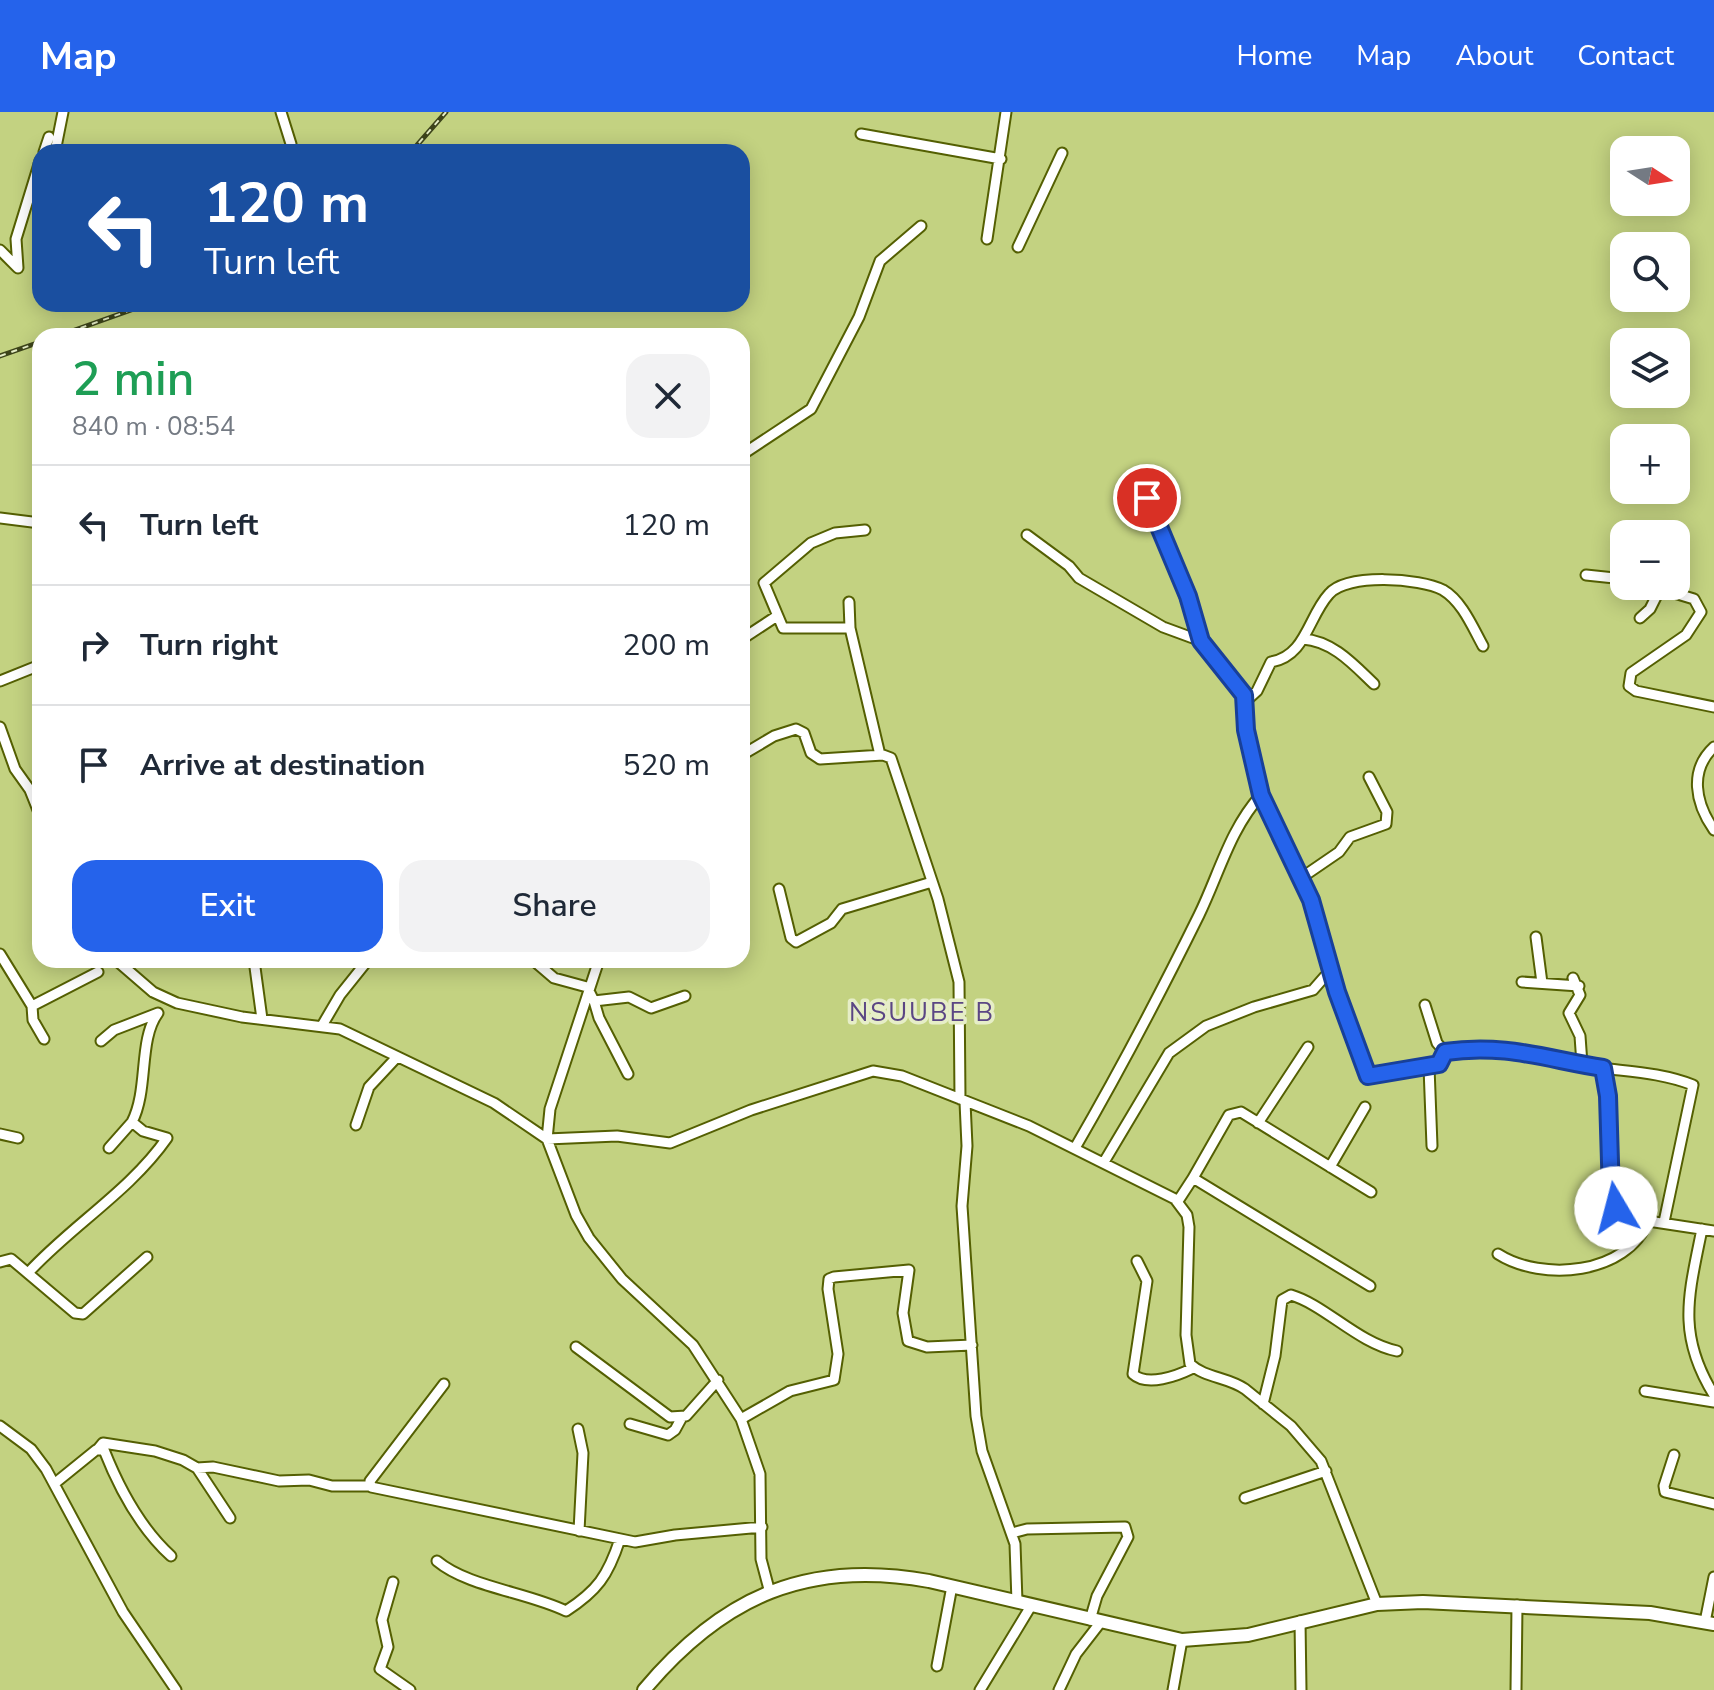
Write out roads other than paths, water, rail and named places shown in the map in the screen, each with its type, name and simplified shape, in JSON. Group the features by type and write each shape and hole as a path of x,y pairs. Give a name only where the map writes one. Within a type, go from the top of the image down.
{"street":[{"path":"57,144 63,112"},
{"path":"281,112 291,144"},
{"path":"987,239 1006,112"},
{"path":"861,134 1001,159"},
{"path":"47,144 49,137"},
{"path":"1018,247 1062,153"},
{"path":"0,250 18,268 16,239 32,187"},
{"path":"750,449 811,409 859,317 880,261 921,226"},
{"path":"1141,474 1147,498 1188,596 1201,641 1242,690 1246,701 1246,730 1261,795 1301,878 1328,950 1329,964 1368,1076 1439,1064 1445,1052"},
{"path":"1132,491 1147,498"},
{"path":"0,518 32,522"},
{"path":"850,628 783,628 764,583 811,543 835,533 865,530"},
{"path":"1027,535 1069,566 1079,578 1163,627 1201,641"},
{"path":"1586,575 1610,578"},
{"path":"1246,701 1257,691 1271,662 1284,660 1303,639 1332,591 1343,585 1391,578 1443,591 1464,612 1483,646"},
{"path":"1690,598 1701,612 1686,635 1631,673 1629,686 1636,691 1714,707"},
{"path":"1640,618 1650,609 1652,600"},
{"path":"849,602 850,628 880,755"},
{"path":"750,634 777,616"},
{"path":"1303,639 1317,640 1338,652 1374,684"},
{"path":"0,681 32,668"},
{"path":"0,727 15,769 32,795"},
{"path":"750,750 774,736 796,729 804,733 811,753 820,759 880,755 893,760 932,882 961,991 962,1101 967,1146 962,1206 978,1434 1012,1533 1017,1602"},
{"path":"1714,747 1701,759 1696,775 1714,830"},
{"path":"1301,878 1339,852 1350,837 1386,824 1387,812 1369,777"},
{"path":"1075,1148 1151,1014 1208,897 1228,847 1261,795"},
{"path":"779,889 791,938 798,942 831,923 842,909 932,882"},
{"path":"1536,937 1542,983"},
{"path":"0,954 32,1006 33,1020 44,1039"},
{"path":"1104,1162 1169,1053 1206,1026 1313,990 1327,974 1329,964"},
{"path":"125,968 153,992 173,1002 262,1019 323,1024 494,1103 547,1139 617,1136 670,1143 751,1110 873,1071 902,1076 1029,1126 1178,1201 1187,1215 1189,1227 1186,1335 1188,1360 1193,1368"},
{"path":"255,968 262,1019"},
{"path":"323,1024 340,995 362,968"},
{"path":"542,968 554,978 587,986"},
{"path":"595,968 587,986 550,1109 547,1139 576,1215 589,1238 622,1279 693,1345 741,1419 760,1474 762,1566 770,1593"},
{"path":"32,1006 98,972"},
{"path":"1522,982 1576,982 1580,995 1569,1013 1580,1036 1582,1064"},
{"path":"587,986 599,1018 628,1074"},
{"path":"594,1001 629,997 651,1008 685,996"},
{"path":"101,1041 114,1030 158,1013 173,1002"},
{"path":"1425,1005 1437,1043 1445,1052"},
{"path":"109,1148 132,1122 139,1108 150,1029 158,1013"},
{"path":"1258,1123 1308,1047"},
{"path":"1445,1052 1477,1047 1511,1049 1603,1068 1654,1072 1693,1085 1664,1222"},
{"path":"356,1125 369,1087 397,1057"},
{"path":"1429,1067 1432,1146"},
{"path":"1603,1068 1608,1096 1613,1203 1616,1208 1648,1221 1714,1231"},
{"path":"1330,1167 1365,1107"},
{"path":"1178,1201 1229,1115 1241,1112 1371,1192"},
{"path":"28,1273 58,1240 145,1165 167,1138 143,1131 132,1122"},
{"path":"0,1134 18,1138"},
{"path":"1193,1178 1370,1286"},
{"path":"1498,1254 1514,1264 1586,1270 1638,1241 1648,1221"},
{"path":"1702,1229 1688,1300 1687,1326 1700,1369 1714,1395"},
{"path":"0,1262 11,1259 75,1313 83,1314 147,1257"},
{"path":"1137,1261 1147,1281 1133,1374 1142,1379 1171,1377 1193,1368 1234,1381 1310,1446 1326,1471 1343,1525 1377,1604"},
{"path":"741,1419 790,1391 834,1380 838,1354 828,1289 829,1279 834,1277 909,1270 903,1313 908,1341 927,1347 972,1345"},
{"path":"1263,1404 1275,1356 1282,1300 1291,1295 1302,1298 1353,1332 1397,1351"},
{"path":"576,1347 663,1414 681,1419"},
{"path":"630,1424 668,1435 718,1380"},
{"path":"371,1486 373,1478 444,1384"},
{"path":"1645,1391 1714,1402"},
{"path":"0,1426 31,1449 54,1484 132,1628 176,1690"},
{"path":"578,1429 583,1453 579,1531"},
{"path":"54,1484 103,1443 155,1451 197,1468 230,1518"},
{"path":"98,1449 105,1452 126,1498 152,1539 171,1556"},
{"path":"1674,1455 1665,1492 1714,1504"},
{"path":"197,1468 213,1467 279,1481 309,1480 332,1486 371,1486 644,1543 675,1535 762,1527"},
{"path":"1245,1498 1326,1471"},
{"path":"1012,1533 1027,1529 1125,1527 1128,1537 1097,1596 1095,1622 1059,1690"},
{"path":"437,1561 450,1572 543,1600 566,1611 593,1594 620,1539"},
{"path":"644,1690 693,1639 718,1620 796,1581 842,1573 887,1573 1182,1640 1248,1635 1377,1604 1517,1605 1650,1613 1710,1623 1714,1577"},
{"path":"393,1582 382,1620 388,1647 379,1664 380,1669 410,1690"},
{"path":"937,1666 952,1586"},
{"path":"1516,1690 1517,1605"},
{"path":"980,1690 1031,1606"},
{"path":"1300,1621 1301,1690"},
{"path":"1173,1690 1182,1640"}],"railway":[{"path":"418,144 446,112"},
{"path":"80,328 126,312"},
{"path":"0,356 32,345"}],"district":[{"name":"NSUUBE B","path":"922,1012"}]}
